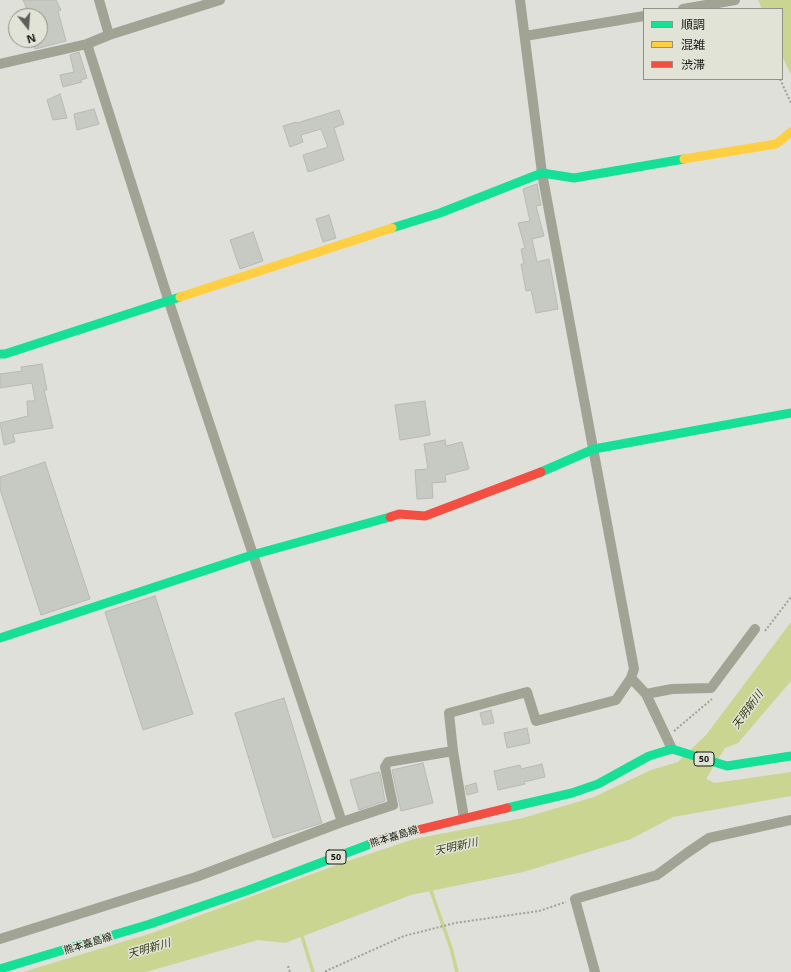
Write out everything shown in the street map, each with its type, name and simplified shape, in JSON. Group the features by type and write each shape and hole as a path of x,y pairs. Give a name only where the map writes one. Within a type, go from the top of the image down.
{"street":[{"path":"99,0 110,35"},
{"path":"0,64 87,44 110,35 220,0"},
{"path":"464,818 453,751 449,713 527,692 536,721 616,700 631,678 634,669 542,173 520,0"},
{"path":"689,8 735,0"},
{"path":"525,36 643,16"},
{"path":"87,44 252,556 342,822"},
{"path":"0,354 5,354 169,302 440,213 542,173 574,178 776,144 791,132"},
{"path":"0,638 252,556 399,514 425,516 529,477 594,449 791,413"},
{"path":"646,694 672,689 711,688 755,629"},
{"path":"631,678 646,694 672,750"},
{"name":"50","path":"672,750 727,766 736,766 791,756"},
{"name":"熊本嘉島線","path":"0,969 150,924 246,891 389,837 572,793 598,784 650,756 672,750"},
{"path":"0,939 196,877 342,822 393,805 385,767 388,762 453,751"},
{"path":"595,972 575,899 658,875 709,838 791,820"}],"path":[{"path":"780,80 791,103"},
{"path":"326,972 326,970 404,936 455,923 539,911 575,899"},
{"path":"288,966 290,972"}],"water":[{"path":"758,0 791,0 791,75 783,58 783,8 762,8"},
{"name":"天明新川","path":"791,622 791,681 738,743 725,748 706,779 715,783 791,772 791,796 673,817 631,839 523,872 411,895 285,943 258,940 146,972 23,972 152,933 342,863 414,839 523,818 594,797 651,770 678,762 706,735"}],"building":[{"path":"23,0 56,0 61,10 58,11 66,41 48,46 48,8 26,8"},
{"path":"79,52 87,78 81,80 82,82 63,87 60,75 74,72 70,55"},
{"path":"60,94 67,118 53,120 47,100"},
{"path":"94,109 99,124 77,130 74,114"},
{"path":"339,110 344,124 334,128 344,160 308,172 303,155 328,147 321,129 301,135 303,142 290,147 283,126"},
{"path":"537,184 541,205 536,206 544,236 532,239 537,262 549,259 558,309 536,313 531,290 526,291 521,264 524,264 521,249 525,248 518,223 530,221 523,189"},
{"path":"329,215 336,238 323,242 316,219"},
{"path":"253,232 263,261 240,269 230,240"},
{"path":"42,364 47,390 44,390 53,428 13,434 15,442 4,445 0,423 28,416 27,401 35,401 32,383 0,388 0,374 22,371 21,367"},
{"path":"425,401 430,435 400,440 395,405"},
{"path":"445,440 446,446 462,442 469,469 445,475 446,482 432,483 433,498 417,499 415,470 428,469 424,444"},
{"path":"45,462 90,599 41,615 0,489 0,477"},
{"path":"155,596 193,714 143,730 105,612"},
{"path":"284,698 322,823 273,838 235,713"},
{"path":"491,710 494,723 483,725 480,713"},
{"path":"527,728 530,743 507,748 504,733"},
{"path":"423,763 433,803 401,811 392,770"},
{"path":"542,764 545,777 524,782 525,784 498,790 494,771 520,765 521,769"},
{"path":"378,772 380,773 385,801 359,810 350,780"},
{"path":"476,783 478,792 467,795 465,786"}],"waterway":[{"path":"430,888 451,948 457,972"},
{"path":"301,933 313,972"}],"traffic: fast":[{"path":"392,228 440,213 542,173 574,178 684,159"},
{"path":"0,354 5,354 180,297"},
{"path":"541,472 594,449 791,413"},
{"path":"0,638 252,555 390,517"},
{"path":"507,808 572,793 598,784 649,756 672,749 727,766 791,756"},
{"path":"0,969 150,924 246,891 373,843"}],"traffic: slow":[{"path":"684,159 776,144 791,132"},
{"path":"180,297 392,228"}],"traffic: jam":[{"path":"390,517 399,514 425,516 541,472"},
{"path":"373,843 389,837 507,808"}]}
